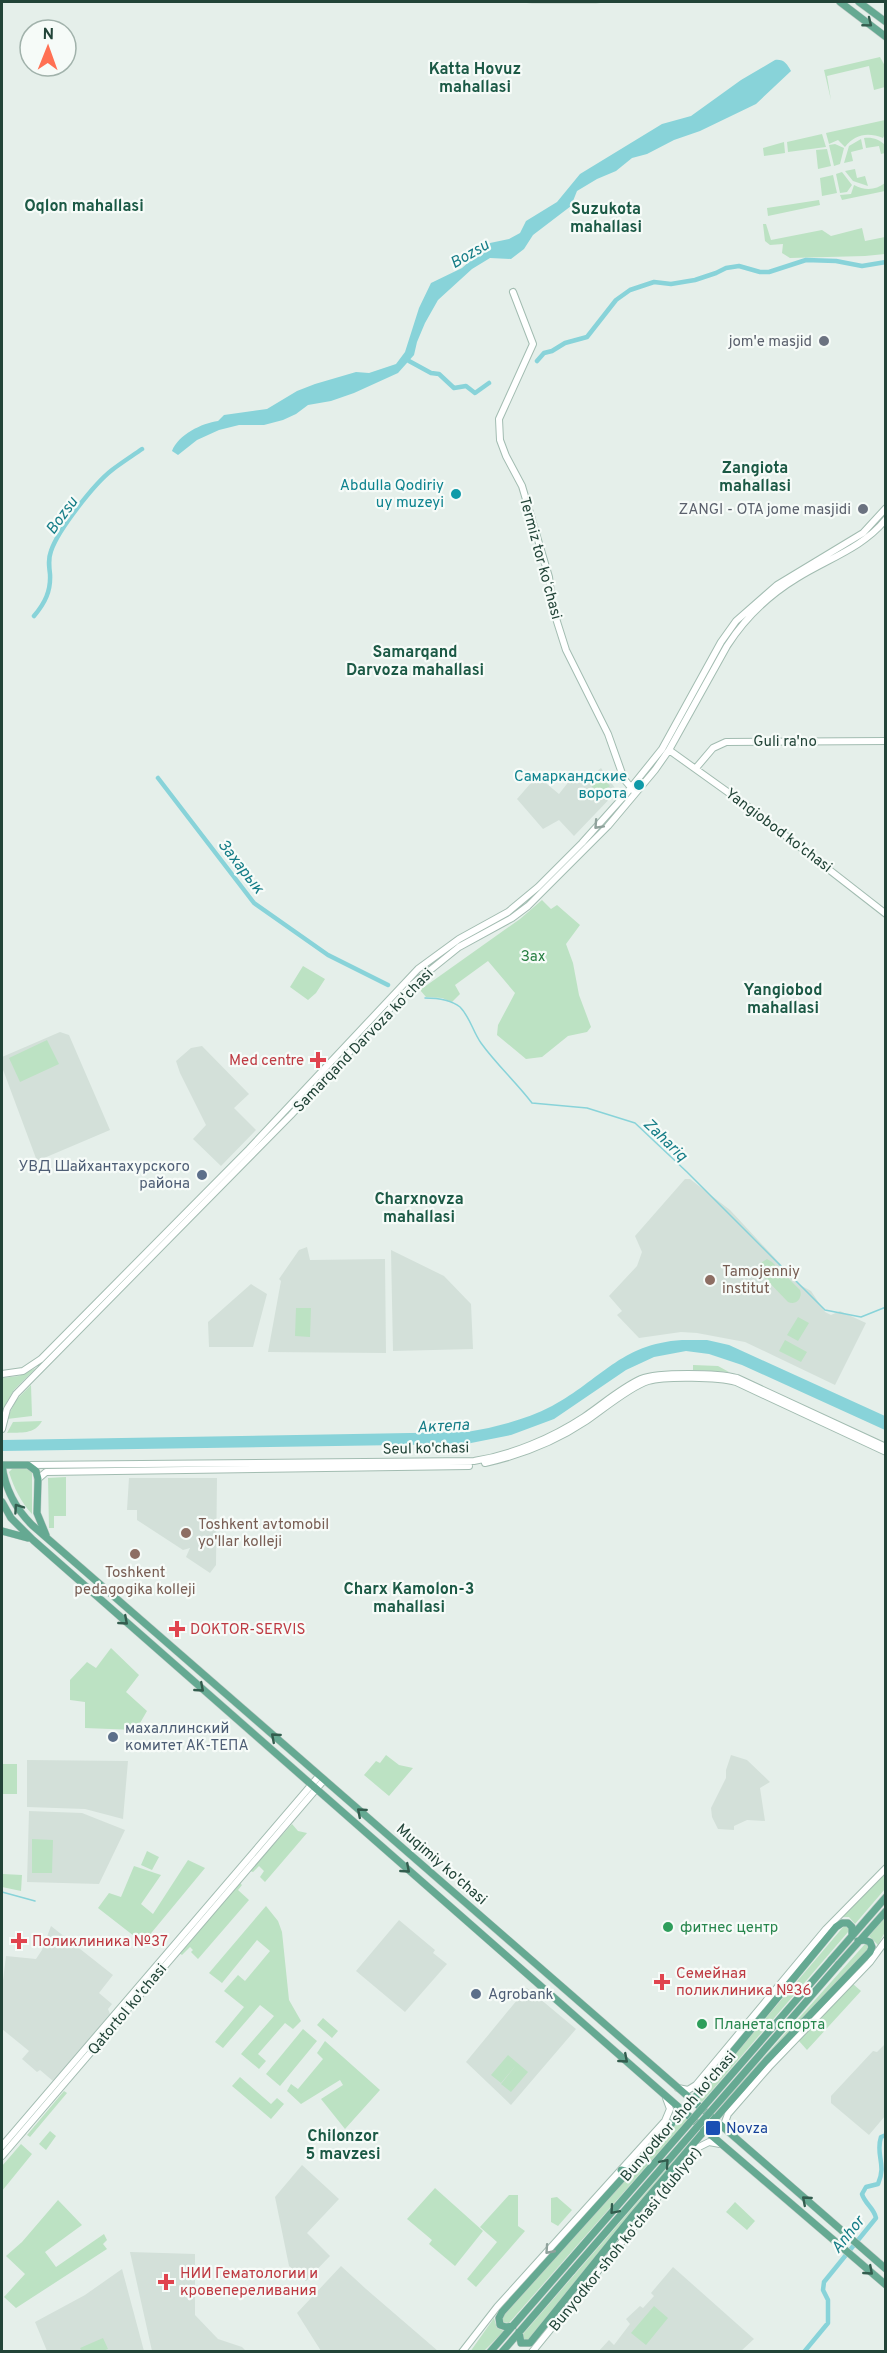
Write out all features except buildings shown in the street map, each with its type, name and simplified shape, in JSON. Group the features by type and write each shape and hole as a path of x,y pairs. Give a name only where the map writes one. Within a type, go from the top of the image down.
{"main road":[{"path":"844,3 885,37"},
{"path":"862,3 885,22"},
{"name":"Termiz tor koʻchasi","path":"513,292 533,342 498,423 503,448 522,486 549,577 553,609 566,650 608,734 624,778 636,794"},
{"name":"Samarqand Darvoza koʻchasi","path":"2,1374 23,1371 41,1359 249,1149 438,952 508,912 524,900 582,843 662,749 721,642 736,621 777,585 863,533 885,508"},
{"name":"Samarqand Darvoza koʻchasi","path":"2,1429 5,1412 16,1394 291,1115 399,991 408,989 459,947 512,918 528,906 585,850 636,794 669,750 737,629 781,589 860,542 885,519"},
{"name":"Guli ra'no","path":"696,768 713,748 726,742 885,741"},
{"name":"Yangiobod ko'chasi","path":"669,750 696,768 885,914"},
{"name":"Seul ko'chasi","path":"2,1465 474,1461 511,1451 552,1435 641,1379 670,1375 719,1375 736,1378 885,1447"},
{"name":"Seul ko'chasi","path":"38,1479 46,1472 483,1464 554,1440 642,1384 662,1380 736,1382 885,1452"},
{"name":"Muqimiy ko'chasi","path":"2,1465 7,1489 32,1525 885,2269"},
{"path":"28,1466 35,1470 38,1479 38,1517 51,1541"},
{"name":"Muqimiy ko'chasi","path":"2,1502 11,1518 33,1540 382,1848 885,2285"},
{"path":"2,1531 33,1540"},
{"path":"156,1649 164,1648 165,1641"},
{"path":"242,1725 250,1716"},
{"name":"Qatortol ko'chasi","path":"2,2156 16,2134 321,1778"},
{"path":"382,1848 384,1841 391,1838"},
{"path":"675,2085 687,2090 696,2085 826,1929 885,1868"},
{"name":"Bunyodkor shoh ko'chasi","path":"502,2352 834,1963 852,1936 885,1897"},
{"name":"Bunyodkor shoh ko'chasi","path":"490,2352 834,1963 885,1911"},
{"path":"469,1924 476,1921 478,1914"},
{"path":"692,2101 836,1927 842,1923 848,1923 852,1927 852,1936"},
{"path":"730,2134 725,2125 728,2114 778,2053 870,1962 885,1940"},
{"path":"714,2120 870,1952 872,1947 870,1942 858,1941"},
{"path":"606,2043 613,2040 615,2033"},
{"path":"513,2326 500,2325 499,2318 502,2312 623,2173 669,2114 669,2102 662,2092"},
{"path":"462,2352 497,2307 683,2111"},
{"path":"519,2332 521,2343 527,2345 531,2342 705,2130"},
{"name":"Qatortol ko'chasi","path":"2,2146 16,2134"},
{"name":"Bunyodkor shoh koʻchasi (dublyor)","path":"532,2352 699,2147 711,2141 724,2146"}],"shaded area":[{"path":"521,2 605,2 532,4"},
{"path":"601,768 617,791 574,836 559,820 543,829 517,799 530,784 541,779 559,794 574,775 585,781"},
{"path":"60,1032 69,1035 110,1130 37,1161 2,1067 2,1057"},
{"path":"202,1046 249,1094 234,1108 256,1130 221,1166 193,1139 206,1125 176,1061 191,1048"},
{"name":"Tamojenniy institut","path":"685,1179 690,1179 730,1210 800,1285 811,1291 825,1312 831,1315 840,1311 866,1323 835,1385 745,1342 681,1332 639,1338 617,1315 622,1311 609,1296 637,1266 642,1252 635,1236"},
{"path":"307,1247 310,1260 385,1259 386,1353 268,1352 281,1281 279,1279 299,1250"},
{"path":"391,1250 444,1276 471,1304 473,1349 393,1351"},
{"path":"251,1284 267,1294 253,1347 209,1347 208,1322"},
{"name":"Toshkent avtomobil yo'llar kolleji","path":"129,1478 217,1478 216,1565 210,1573 186,1557 190,1548 183,1550 137,1520 137,1510 127,1510"},
{"path":"731,1755 747,1760 770,1782 760,1788 765,1821 747,1820 734,1826 734,1830 718,1829 712,1817 711,1808 726,1778"},
{"path":"27,1760 128,1761 123,1819 85,1809 27,1807"},
{"path":"29,1811 82,1813 125,1830 99,1884 27,1882"},
{"path":"399,1920 435,1950 433,1953 447,1964 405,2012 356,1971"},
{"path":"51,1926 113,1975 99,1993 112,2004 108,2009 110,2014 53,2081 40,2070 37,2072 22,2059 29,2051 2,2029 2,1989 6,1956 36,1959"},
{"path":"527,1988 576,2029 511,2105 466,2062"},
{"path":"885,2044 885,2116 869,2135 831,2103 831,2096 873,2051 877,2052"},
{"path":"302,2165 339,2199 307,2233 330,2256 306,2281 289,2266 275,2197"},
{"name":"НИИ Гематологии и кровепереливания","path":"130,2252 195,2254 195,2315 218,2339 242,2347 246,2351 152,2351"},
{"path":"341,2266 438,2351 321,2351 297,2313"},
{"path":"673,2267 754,2339 741,2351 598,2352 609,2340 614,2345 630,2324 626,2319 640,2306 643,2308 654,2296 651,2293"},
{"path":"122,2269 144,2351 47,2351 35,2322 85,2295"}],"green space":[{"path":"880,57 885,66 885,87 874,90 869,66 827,76 831,100 824,70"},
{"path":"885,120 883,138 862,135 853,139 845,147 838,140 829,144 826,133"},
{"path":"822,134 826,147 788,152 787,142"},
{"path":"864,138 875,139 883,143 885,153 881,154 879,146 866,148"},
{"path":"861,139 863,149 851,152 853,161 844,163 849,146"},
{"path":"784,142 785,153 764,156 763,148"},
{"path":"835,144 844,148 840,164 834,166 829,145"},
{"path":"827,149 831,166 818,169 816,150"},
{"path":"855,169 857,178 865,176 868,186 853,181 845,171"},
{"path":"842,172 852,185 847,192 840,193 836,174"},
{"path":"833,175 837,193 822,196 820,178"},
{"path":"885,183 885,191 842,200 840,195 851,194 854,185 870,189"},
{"path":"819,200 820,205 768,216 767,208"},
{"path":"763,224 766,224 771,240 822,230 831,236 862,228 865,241 885,237 885,254 790,258 782,253 783,244 770,245 765,241"},
{"path":"599,773 610,786 600,795 588,782"},
{"name":"Зах","path":"542,900 551,909 557,905 580,925 566,944 573,963 579,995 591,1027 587,1032 568,1036 542,1057 526,1059 497,1035 498,1025 515,993 488,961 455,985 460,994 452,1002 442,998 426,997 420,990 520,919"},
{"path":"303,966 325,979 316,993 308,1000 290,987"},
{"path":"47,1040 59,1064 20,1082 9,1058"},
{"path":"767,1259 800,1290 801,1296 796,1302 788,1302 760,1273 759,1264"},
{"path":"296,1308 311,1308 310,1337 295,1336"},
{"path":"798,1317 809,1323 798,1341 787,1335"},
{"path":"785,1340 807,1352 801,1362 779,1351"},
{"path":"693,1365 718,1366 729,1372 693,1370"},
{"path":"36,1368 14,1390 2,1410 2,1378 19,1376"},
{"path":"31,1385 32,1416 7,1419 16,1400"},
{"path":"42,1421 31,1431 7,1433 13,1422"},
{"path":"12,1469 29,1469 32,1472 32,1514 24,1505 16,1489 9,1472"},
{"path":"66,1477 66,1516 54,1516 54,1528 49,1528 48,1478"},
{"path":"111,1648 139,1675 126,1692 147,1711 136,1730 85,1728 85,1702 70,1700 70,1680 87,1662 96,1668"},
{"path":"386,1755 399,1765 413,1768 389,1796 364,1775 376,1761 380,1763"},
{"path":"2,1764 17,1764 17,1794 2,1794"},
{"path":"292,1824 298,1831 307,1833 265,1882 260,1877 264,1871 259,1866 253,1872 250,1871"},
{"path":"32,1839 53,1840 52,1873 32,1873"},
{"path":"147,1851 159,1857 152,1870 141,1865"},
{"path":"188,1860 205,1868 143,1943 98,1908 109,1893 121,1897 134,1866 161,1875 141,1904 153,1914"},
{"path":"885,1871 885,1889 855,1924 849,1917 841,1917"},
{"path":"3,1874 22,1875 21,1891 2,1887"},
{"path":"239,1882 242,1885 238,1890 249,1900 198,1959 191,1952 193,1950 190,1947 182,1955 179,1953"},
{"path":"266,1906 278,1921 282,1932 289,2000 301,2021 293,2029 285,2023 258,2054 266,2061 259,2069 241,2054 274,2016 260,2005 223,2048 215,2042 244,2007 224,1991 238,1975 245,1981 270,1951 257,1940 222,1983 209,1973"},
{"path":"885,1915 885,1932 878,1945 869,1936"},
{"path":"844,1926 848,1927 848,1932 702,2102 697,2099"},
{"path":"865,1944 868,1945 869,1950 714,2113"},
{"path":"853,1984 861,1991 807,2050 799,2041"},
{"path":"323,2018 338,2031 332,2038 317,2025"},
{"path":"303,2029 317,2041 280,2086 266,2074"},
{"path":"325,2041 380,2090 345,2129 321,2099 343,2085 340,2080 301,2104 287,2091 291,2084 298,2089 323,2059 317,2053"},
{"path":"508,2055 528,2072 511,2092 501,2084 517,2064 501,2083 491,2075"},
{"path":"240,2077 271,2104 277,2098 284,2104 271,2119 232,2086"},
{"path":"64,2091 67,2093 30,2137 27,2135"},
{"path":"681,2118 688,2119 509,2323 502,2322 502,2317"},
{"path":"700,2130 530,2340 525,2341 523,2334"},
{"path":"50,2131 56,2136 46,2150 39,2144"},
{"path":"21,2144 32,2154 2,2191 2,2166"},
{"path":"435,2188 483,2231 455,2266 429,2244 432,2240 407,2219"},
{"path":"509,2195 518,2195 518,2226 525,2231 476,2287 467,2279 497,2242 480,2227"},
{"path":"557,2197 572,2210 558,2226 551,2222 551,2198"},
{"path":"58,2200 82,2225 45,2252 56,2267 104,2234 107,2240 103,2244 107,2249 16,2308 4,2297 25,2274 6,2256 22,2242"},
{"path":"735,2202 755,2221 747,2230 726,2212"},
{"path":"654,2306 668,2318 646,2345 631,2333"},
{"path":"494,2318 497,2328 504,2331 484,2351 470,2352"},
{"path":"103,2338 108,2349 82,2351 80,2348"}],"water":[{"path":"775,60 785,62 791,71 756,104 700,131 674,140 647,154 632,158 616,171 577,191 571,206 533,235 524,249 511,259 490,258 472,269 438,300 425,323 414,355 398,373 354,393 331,401 308,405 283,420 264,425 239,425 219,430 197,440 178,455 172,451 185,435 205,424 218,421 224,415 267,409 297,391 315,384 356,372 369,373 396,364 405,352 419,308 431,283 462,268 490,243 509,239 520,233 526,221 557,202 580,174 662,124 691,116 741,80"},
{"name":"Актепа","path":"682,1340 707,1340 729,1345 885,1416 885,1430 742,1365 709,1354 686,1351 654,1357 626,1370 554,1419 511,1435 466,1444 2,1451 2,1440 467,1432 489,1428 542,1411 642,1348"}],"waterway":[{"path":"537,361 544,353 565,343 587,337 616,300 630,290 654,282 671,284 695,280 726,268 739,266 769,272 806,260 836,261 862,266 886,262"},
{"path":"409,361 431,373 439,374 454,388 466,386 475,393 489,383"},
{"name":"Bozsu","path":"34,616 48,591 49,557 61,531 77,508 104,477 142,449"},
{"name":"Захарык","path":"158,778 254,903 328,955 388,985"},
{"name":"Zahariq","path":"425,998 447,1001 460,1007 481,1043 532,1103 587,1108 635,1123 825,1310 861,1317 886,1307"},
{"path":"2,1892 35,1901"},
{"name":"Anhor","path":"804,2352 828,2323 828,2300 823,2290 824,2282 876,2218 862,2194 866,2187 878,2184 881,2171 879,2149 881,2137 886,2135"}],"place":[{"name":"jom'e masjid","path":"824,341"},
{"name":"Abdulla Qodiriy uy muzeyi","path":"456,494"},
{"name":"ZANGI - OTA jome masjidi","path":"863,509"},
{"name":"Самаркандские ворота","path":"639,785"},
{"name":"Med centre","path":"318,1060"},
{"name":"УВД Шайхантахурского района","path":"202,1175"},
{"name":"Tamojenniy institut","path":"710,1280"},
{"name":"Toshkent avtomobil yo'llar kolleji","path":"186,1533"},
{"name":"Toshkent pedagogika kolleji","path":"135,1554"},
{"name":"DOKTOR-SERVIS","path":"177,1629"},
{"name":"махаллинский комитет АК-ТЕПА","path":"113,1737"},
{"name":"фитнес центр","path":"668,1927"},
{"name":"Поликлиника №37","path":"19,1941"},
{"name":"Семейная поликлиника №36","path":"662,1982"},
{"name":"Agrobank","path":"476,1994"},
{"name":"Планета спорта","path":"702,2024"},
{"name":"Novza","path":"713,2128"},
{"name":"НИИ Гематологии и кровепереливания","path":"166,2282"}],"district":[{"name":"Katta Hovuz mahallasi","path":"475,77"},
{"name":"Oqlon mahallasi","path":"84,205"},
{"name":"Suzukota mahallasi","path":"606,217"},
{"name":"Zangiota mahallasi","path":"755,476"},
{"name":"Samarqand Darvoza mahallasi","path":"415,660"},
{"name":"Yangiobod mahallasi","path":"783,998"},
{"name":"Charxnovza mahallasi","path":"419,1207"},
{"name":"Charx Kamolon-3 mahallasi","path":"409,1597"},
{"name":"Chilonzor 5 mavzesi","path":"343,2144"}]}
